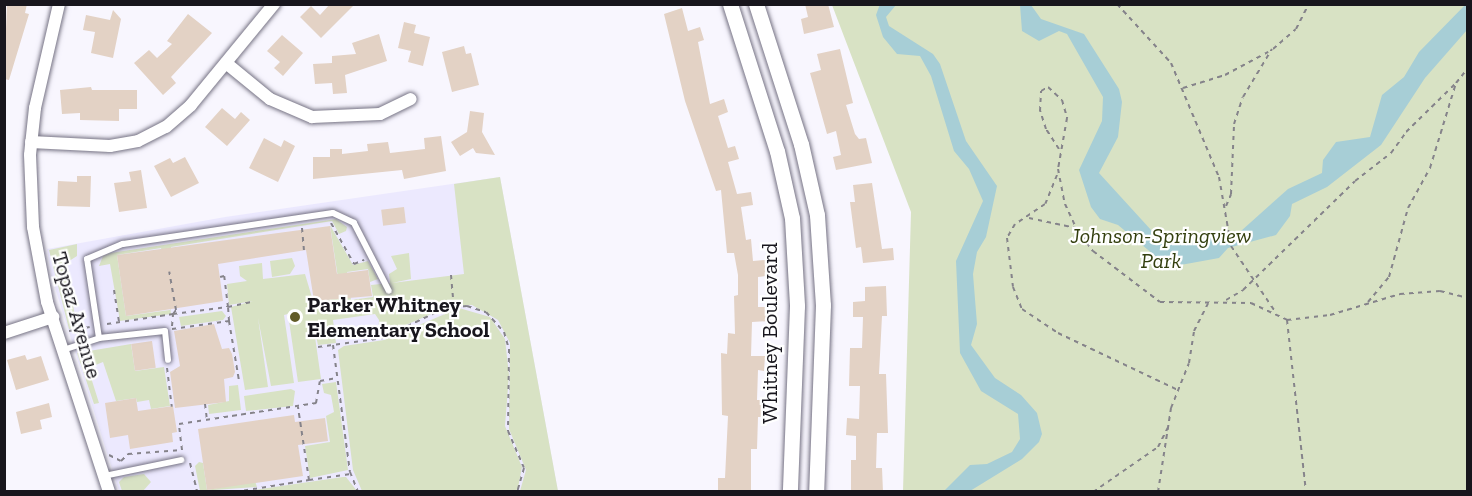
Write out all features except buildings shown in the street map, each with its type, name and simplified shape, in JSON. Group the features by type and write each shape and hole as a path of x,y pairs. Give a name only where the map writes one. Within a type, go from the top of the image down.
{"street":[{"name":"Topaz Avenue","path":"59,4 41,72 31,142 34,238 53,317 109,492"},
{"path":"31,142 110,146 152,135 179,118 274,4"},
{"name":"Whitney Boulevard","path":"730,4 777,151 793,228 797,316 790,492"},
{"path":"756,4 801,144 817,215 823,305 816,492"},
{"path":"226,63 270,99 312,117 380,114 411,99"},
{"path":"4,333 53,317"}],"lane":[{"path":"99,338 87,259 123,244 333,213 354,223 389,291"},
{"path":"63,350 99,338 165,331 168,360"},
{"path":"104,476 181,460"}],"path":[{"path":"1117,4 1171,63 1219,177 1231,246 1274,310 1287,320 1330,315 1400,294 1440,291 1467,298"},
{"path":"1183,88 1226,75 1272,49 1296,29 1309,4"},
{"path":"1226,207 1231,194 1234,124 1243,97 1272,49"},
{"path":"1225,301 1243,290 1252,278 1355,181 1391,153 1406,132 1456,83 1467,68"},
{"path":"1368,303 1389,277 1408,208 1430,168 1456,83"},
{"path":"1059,149 1046,129 1040,111 1041,91 1048,87 1062,100 1067,118 1059,149 1058,170 1053,193 1029,218 1015,224 1007,238 1012,287 1022,309 1058,333 1178,390"},
{"path":"1058,170 1065,204 1076,228 1093,251 1146,294 1160,302 1225,301 1251,303 1274,310"},
{"path":"1029,218 1076,228"},
{"path":"321,225 331,223 354,264 372,257"},
{"path":"304,252 300,228 310,226"},
{"path":"169,272 176,310 172,314"},
{"path":"451,275 454,307"},
{"path":"220,277 224,276 239,381"},
{"path":"114,290 119,323"},
{"path":"69,331 252,302"},
{"path":"1158,492 1178,390 1191,356 1194,331 1208,303"},
{"path":"318,347 383,338 454,307 486,312 507,339 510,363 508,431 524,468 517,492"},
{"path":"1287,320 1305,492"},
{"path":"172,329 229,321"},
{"path":"333,345 351,474 358,492"},
{"path":"197,492 194,468 182,450 178,424 298,407 316,402 320,381 337,378"},
{"path":"205,404 207,420"},
{"path":"298,407 309,480"},
{"path":"1093,492 1158,447 1170,422"},
{"path":"108,454 121,461 128,454 182,450"},
{"path":"236,492 351,474"}],"shaded area":[{"name":"Parker Whitney Elementary School","path":"500,177 558,491 119,491 51,275 47,249 225,217"}],"green space":[{"name":"Johnson-Springview Park","path":"832,5 1467,5 1467,491 903,491 911,212"},
{"path":"500,177 558,491 520,491 526,470 509,429 510,343 498,320 472,305 450,306 378,337 379,320 375,314 333,320 336,343 318,345 313,323 321,379 298,382 288,314 284,315 294,383 271,386 258,318 268,387 245,390 231,307 253,301 229,305 227,284 247,281 240,276 239,266 262,263 263,279 305,274 313,301 341,298 330,225 353,265 368,261 378,279 370,282 368,269 347,272 351,300 373,297 371,285 390,283 389,274 397,269 391,256 409,253 411,279 392,283 464,274 454,184"},
{"path":"336,219 347,227 346,231 339,234 332,221 171,247 171,251 162,252 161,248 117,255 126,316 170,310 166,270 171,314 120,321 110,264 99,266 103,256 110,253"},
{"path":"77,244 77,256 66,263 75,317 71,318 74,328 69,329 49,250"},
{"path":"292,258 295,266 290,274 272,277 270,261"},
{"path":"459,308 490,317 505,339 509,375 505,426 522,467 518,488 515,492 362,491 353,470 338,350 344,346 384,340"},
{"path":"222,311 226,316 223,320 181,326 179,317"},
{"path":"131,344 135,371 164,367 170,406 151,409 149,400 137,402 136,398 116,401 103,362 88,368 99,403 94,404 77,353"},
{"path":"336,382 348,470 310,478 305,446 330,442 326,416 334,412 331,395 324,393 322,384"},
{"path":"238,385 241,410 209,414 208,405 229,401 229,386"},
{"path":"291,389 295,391 293,406 246,411 244,396"},
{"path":"199,462 203,463 207,490 255,481 257,487 200,491 195,466"},
{"path":"144,474 151,482 143,491 122,491 119,482 124,477"},
{"path":"343,477 346,477 357,491 247,491"}],"water":[{"path":"880,4 896,5 886,17 889,26 933,54 940,64 966,141 997,186 986,237 977,252 973,274 977,324 971,345 995,378 1021,395 1037,413 1042,434 1039,442 1022,459 970,491 944,491 970,465 987,464 1012,452 1020,439 1018,414 981,391 960,353 956,261 983,201 969,169 954,151 931,76 920,56 897,54 883,37 876,15"},
{"path":"1466,4 1467,30 1425,78 1381,145 1327,187 1292,204 1290,216 1276,235 1228,248 1219,258 1175,266 1159,259 1118,225 1100,219 1091,207 1079,170 1102,121 1103,97 1067,34 1059,31 1039,41 1022,31 1020,5 1031,5 1041,19 1084,34 1119,89 1122,102 1118,137 1099,173 1162,242 1183,245 1241,231 1288,189 1322,173 1323,160 1336,142 1370,137 1382,95 1404,77 1419,52"}],"place":[{"name":"Parker Whitney Elementary School","path":"295,317"}]}
